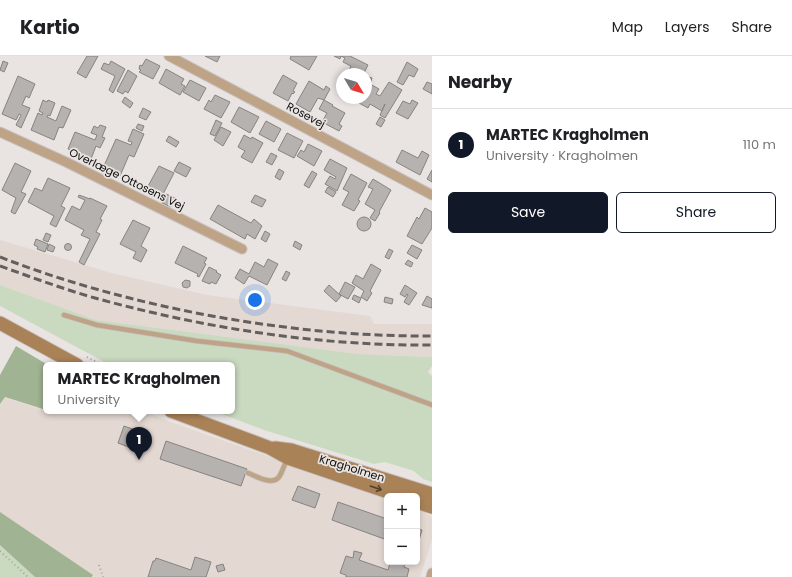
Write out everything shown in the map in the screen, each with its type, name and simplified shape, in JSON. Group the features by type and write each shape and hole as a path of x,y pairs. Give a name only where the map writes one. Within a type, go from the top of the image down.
{"street":[{"name":"Rosevej","path":"169,56 432,195"},
{"name":"Overlæge Ottosens Vej","path":"0,132 66,162 242,250"},
{"path":"0,323 72,362"},
{"name":"Kragholmen","path":"179,414 270,448 432,494"},
{"name":"Kragholmen","path":"290,454 392,493"},
{"path":"420,503 432,507"},
{"path":"431,577 432,573"}],"lane":[{"path":"64,315 97,325 197,341 286,351 432,405"},
{"path":"248,473 269,480 274,480 278,478 290,454"}],"path":[{"path":"0,551 28,577"},
{"path":"100,565 103,577"}],"shaded area":[{"path":"0,240 112,273 207,295 370,316 374,324 432,324 432,357 358,354 96,320 0,285"},
{"path":"4,397 43,410 43,414 151,414 384,497 384,565 420,565 420,510 432,517 432,540 420,577 95,577 0,512 0,404"}],"green space":[{"path":"0,285 96,320 358,354 432,357 432,366 428,372 432,376 432,482 423,479 414,471 385,462 374,464 264,430 222,414 235,414 235,362 104,362 0,306"},
{"path":"16,346 43,362 43,409 5,397 0,404 0,375"},
{"path":"0,512 93,575 92,577 35,577 0,545"},
{"path":"0,545 2,546 35,577 0,577"}],"building":[{"path":"87,56 98,56 86,78 77,73"},
{"path":"205,56 220,56 217,62"},
{"path":"291,56 317,56 309,70 290,59"},
{"path":"334,56 341,56 340,59"},
{"path":"341,56 350,56 368,65 366,68 350,68 351,66 343,62 345,58"},
{"path":"146,59 160,66 153,79 139,72 141,70 139,69 140,65 142,66"},
{"path":"3,61 8,63 4,72 0,70"},
{"path":"111,61 125,69 113,93 109,90 115,76 101,69 104,63 109,65"},
{"path":"407,62 418,69 414,77 409,75 403,85 397,82"},
{"path":"166,69 184,79 181,84 185,86 180,95 159,83"},
{"path":"128,70 137,76 128,93 125,91 123,94 117,91"},
{"path":"283,75 297,83 293,91 295,92 293,94 292,93 288,101 273,93"},
{"path":"18,76 35,84 29,98 26,96 22,105 30,108 21,128 16,125 21,115 19,114 16,120 2,114"},
{"path":"190,80 206,88 199,101 183,92"},
{"path":"309,81 324,90 326,86 330,89 324,100 318,98 310,112 296,104"},
{"path":"389,82 402,90 385,118 380,115 382,111 370,104 372,104 372,85 379,89 376,94 380,96"},
{"path":"427,82 432,84 432,94 423,89"},
{"path":"215,95 230,102 221,118 204,109 209,100 211,102"},
{"path":"125,97 133,103 130,108 122,102"},
{"path":"43,100 47,102 48,100 55,103 50,116 48,115 47,117 56,121 62,106 71,110 63,128 59,127 54,140 31,130 38,113 42,115 43,113 39,111"},
{"path":"324,100 345,113 339,124 342,126 339,131 322,122 327,113 319,109"},
{"path":"412,100 418,103 408,119 396,113 403,101 410,104"},
{"path":"361,104 370,104 368,108"},
{"path":"239,107 259,117 250,133 231,122"},
{"path":"143,108 151,112 146,120 139,117"},
{"path":"380,117 385,120 381,127 376,124"},
{"path":"216,120 222,123 215,136 210,134"},
{"path":"266,121 281,129 274,142 259,134"},
{"path":"138,124 144,126 142,131 136,128"},
{"path":"100,125 106,127 102,137 105,138 100,148 96,146 91,159 68,149 75,132 95,140 97,135 91,133 94,126 98,128"},
{"path":"221,127 231,132 223,146 214,140"},
{"path":"133,129 144,134 134,157 129,155 120,176 103,168 116,139 131,145 132,142 128,141"},
{"path":"287,133 303,141 294,158 278,150"},
{"path":"244,135 251,139 252,137 263,143 252,163 241,157 245,151 238,147"},
{"path":"169,136 179,142 176,147 166,141"},
{"path":"308,144 322,151 314,166 297,156 301,150 304,152"},
{"path":"402,150 418,158 422,151 429,155 420,175 396,162"},
{"path":"271,153 277,156 272,165 266,162"},
{"path":"330,159 347,168 337,191 325,184 330,176 335,179 336,177 324,170"},
{"path":"179,162 191,168 186,177 174,171"},
{"path":"15,163 31,171 21,192 26,194 15,214 11,212 16,198 2,190"},
{"path":"159,166 174,173 162,196 147,188"},
{"path":"279,169 284,172 280,180 275,177"},
{"path":"432,170 432,182 427,179"},
{"path":"312,171 317,174 309,188 304,185"},
{"path":"351,174 367,183 358,200 360,201 354,211 342,205 349,192 343,189"},
{"path":"48,178 70,188 61,206 65,208 56,227 50,224 54,216 28,202 35,188 42,191"},
{"path":"373,179 391,190 375,221 370,218 375,210 365,204 373,189 368,187"},
{"path":"328,187 336,192 333,197 325,192"},
{"path":"166,194 175,198 171,207 162,203"},
{"path":"79,195 90,198 107,206 100,219 102,220 96,232 100,234 84,265 79,262 90,239 81,235 84,230 65,220 72,206 80,210 85,200 78,197"},
{"path":"255,195 266,200 262,207 251,202"},
{"path":"218,205 251,223 254,219 262,226 255,239 247,234 245,239 210,219"},
{"path":"425,208 432,212 432,228 422,244 407,236 417,217 419,219"},
{"path":"361,217 367,217 371,221 371,227 367,231 361,231 357,227 357,221"},
{"path":"133,220 150,228 141,246 147,250 141,262 133,258 136,252 120,244"},
{"path":"265,231 270,234 266,242 261,239"},
{"path":"46,233 51,235 48,242 43,240"},
{"path":"36,239 48,244 45,252 37,249 38,247 34,245"},
{"path":"295,241 302,245 300,250 293,246"},
{"path":"68,243 71,244 71,250 68,251 65,250 64,247 65,244"},
{"path":"49,244 55,247 53,252 47,250"},
{"path":"412,245 422,250 417,259 407,253"},
{"path":"183,246 207,258 204,263 206,264 199,277 197,276 198,274 175,263"},
{"path":"389,249 393,251 389,259 385,257"},
{"path":"268,259 278,264 267,285 249,276 244,284 235,278 240,269 249,274 255,262 264,267"},
{"path":"408,260 413,263 411,267 405,264"},
{"path":"371,264 381,270 370,291 372,293 367,301 361,297 364,291 352,283 356,275 363,279"},
{"path":"209,267 221,275 216,284 211,282 210,284 202,281"},
{"path":"286,271 290,273 286,281 282,279"},
{"path":"185,280 190,281 190,286 187,288 183,287 182,283"},
{"path":"345,282 355,287 348,299 339,294"},
{"path":"329,285 341,296 336,302 324,291"},
{"path":"405,285 417,293 409,305 404,302 408,295 407,294 405,297 400,294"},
{"path":"354,295 361,298 359,303 352,299"},
{"path":"427,296 432,299 432,308 422,305"},
{"path":"385,297 393,299 392,304 384,302"},
{"path":"124,426 141,432 134,449 118,443"},
{"path":"166,441 247,469 241,486 160,459"},
{"path":"298,486 320,494 315,508 292,500"},
{"path":"338,502 384,518 384,539 332,520"},
{"path":"354,551 362,553 359,560 388,570 389,565 404,565 404,567 409,569 407,577 346,577 346,575 340,573 346,556 353,558"},
{"path":"195,557 211,562 206,577 148,577 153,561 155,561 156,558 191,570"},
{"path":"223,564 225,570 218,572 216,566"}],"railway":[{"path":"0,257 50,275 103,291 157,305 212,316 268,325 323,331 378,335 432,336"},
{"path":"0,266 95,298 136,309 219,326 262,333 347,342 432,345"}],"place":[{"name":"MARTEC Kragholmen","path":"139,460"}]}
